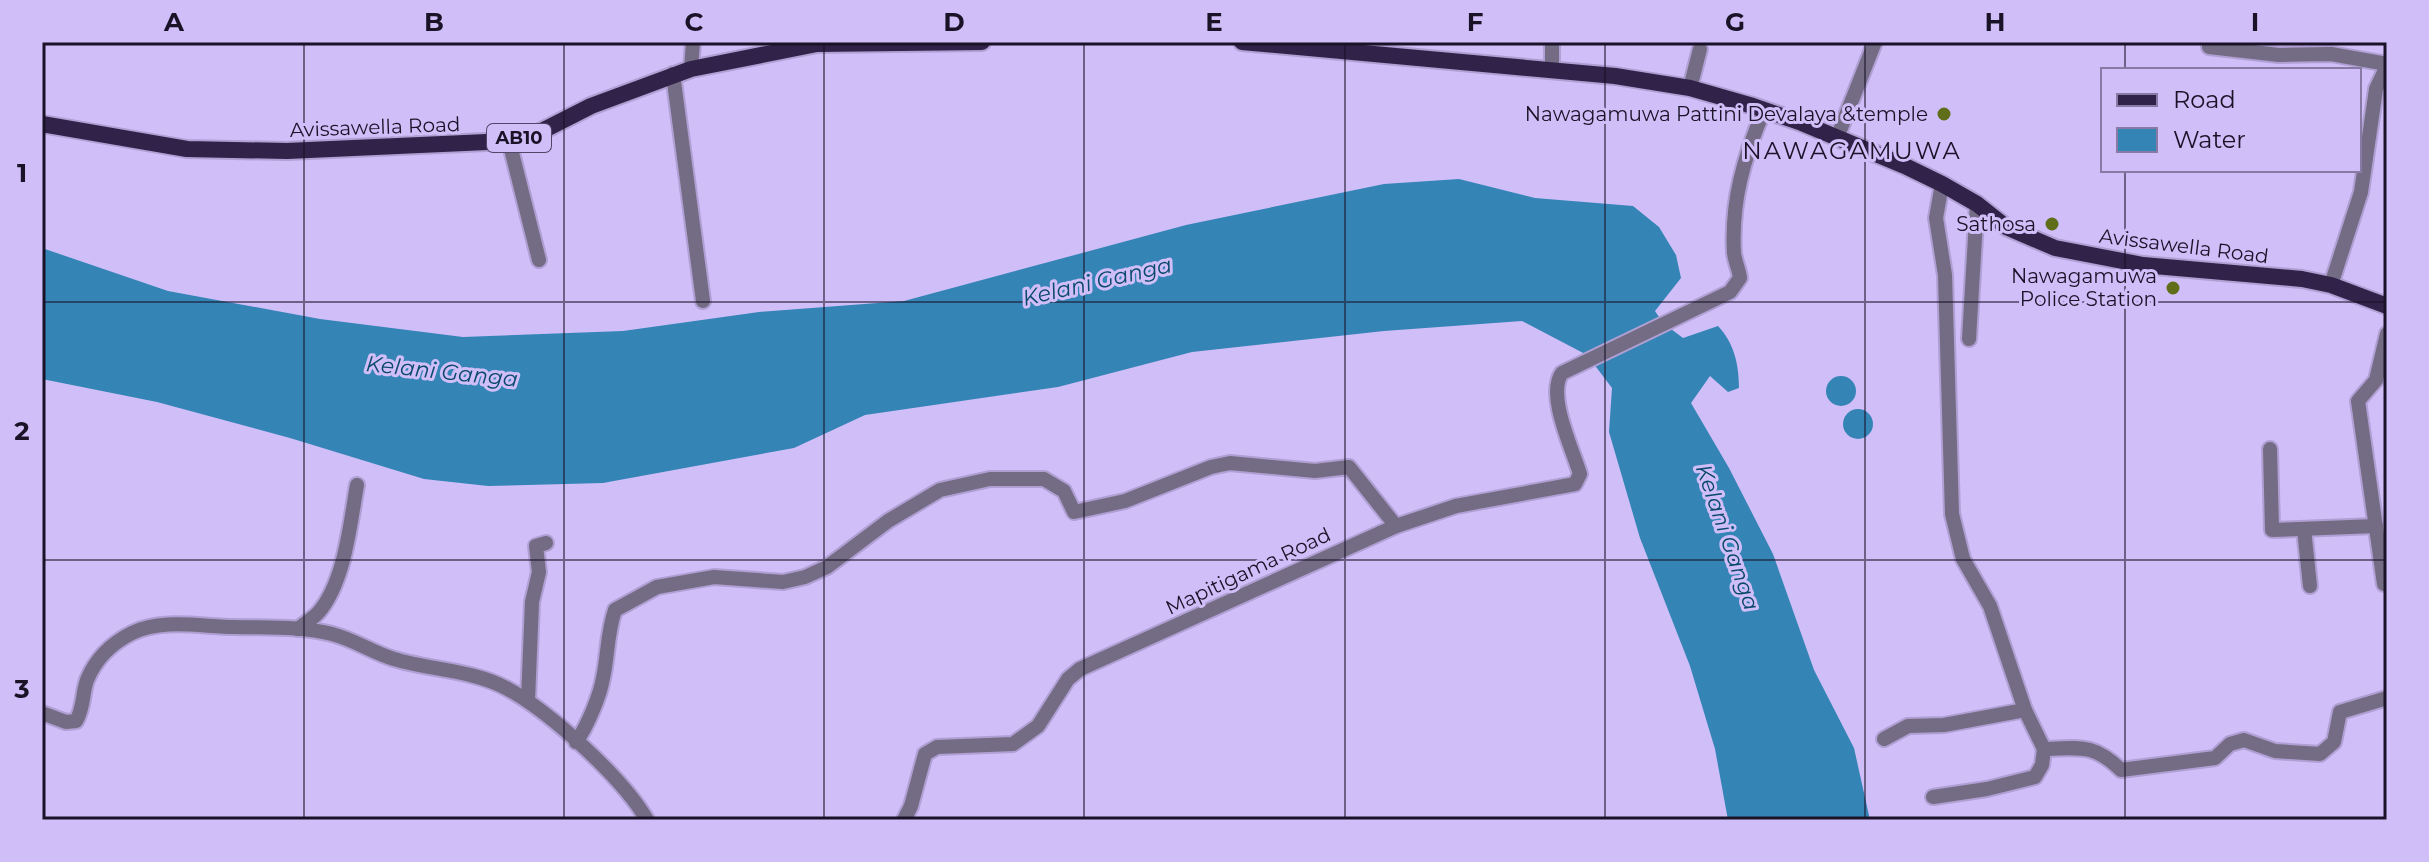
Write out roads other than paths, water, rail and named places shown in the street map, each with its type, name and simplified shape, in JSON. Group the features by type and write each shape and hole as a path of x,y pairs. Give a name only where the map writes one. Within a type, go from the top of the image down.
{"main road":[{"name":"Avissawella Road","path":"42,124 187,149 287,151 509,141 540,132 591,106 691,69 817,44 982,42"},
{"name":"Avissawella Road","path":"1242,42 1300,44 1615,76 1690,88 1764,110 1942,184 1977,204 2006,227 2055,248 2143,265 2302,279 2331,285 2387,306"}],"street":[{"path":"691,69 693,42"},
{"path":"1552,42 1552,71"},
{"path":"1837,138 1875,42"},
{"path":"2209,47 2279,55 2331,54 2387,65 2376,89 2361,192 2331,285"},
{"path":"1690,88 1700,49"},
{"path":"673,74 703,301"},
{"name":"Mapitigama Road","path":"904,820 911,806 925,754 937,747 1013,744 1038,726 1068,679 1080,669 1396,526 1456,506 1575,484 1580,474 1555,395 1558,379 1562,373 1730,292 1740,278 1734,258 1734,209 1739,178 1764,110"},
{"path":"509,141 539,260"},
{"path":"1933,797 1987,789 2035,777 2042,765 2044,749 2025,710 1990,606 1963,559 1952,514 1945,275 1936,218 1942,184"},
{"path":"1969,339 1977,204"},
{"path":"2384,584 2358,401 2376,380 2387,334"},
{"path":"2270,449 2272,530 2376,526"},
{"path":"576,742 603,680 615,610 657,587 714,577 783,582 805,577 827,567 888,521 940,490 990,479 1044,479 1064,491 1074,512 1125,501 1211,467 1230,463 1315,471 1349,467 1396,526"},
{"path":"298,629 318,612 331,592 344,556 357,485"},
{"path":"2304,529 2310,586"},
{"path":"528,700 532,602 539,572 536,546 546,543"},
{"path":"42,713 66,722 76,721 87,680 105,649 135,631 174,624 298,629 333,634 393,659 502,686 528,700 627,791 647,820"},
{"path":"2044,749 2087,748 2105,755 2121,770 2215,758 2230,744 2244,740 2275,751 2320,754 2334,742 2340,712 2387,698"},
{"path":"1884,739 1908,726 1944,725 2025,710"}],"water":[{"name":"Kelani Ganga","path":"1459,179 1535,198 1633,206 1659,227 1676,255 1681,278 1655,311 1663,323 1683,338 1718,326 1732,347 1737,362 1739,388 1728,392 1710,376 1691,403 1773,554 1814,670 1854,748 1870,820 1728,820 1715,749 1690,666 1640,538 1609,432 1612,388 1587,355 1522,321 1384,331 1192,352 1058,387 865,415 794,448 603,483 488,486 424,479 157,402 42,379 42,248 168,291 320,319 463,337 623,331 759,312 904,301 1186,225 1384,184"},
{"path":"1841,376 1852,380 1856,391 1852,402 1841,406 1830,402 1826,391 1830,380"},
{"path":"1858,409 1869,413 1873,424 1869,435 1858,439 1847,435 1843,424 1847,413"}],"place":[{"name":"Nawagamuwa Pattini Devalaya &temple","path":"1944,114"},
{"name":"Sathosa","path":"2052,224"},
{"name":"Nawagamuwa Police Station","path":"2173,288"}],"district":[{"name":"NAWAGAMUWA","path":"1852,151"}]}
